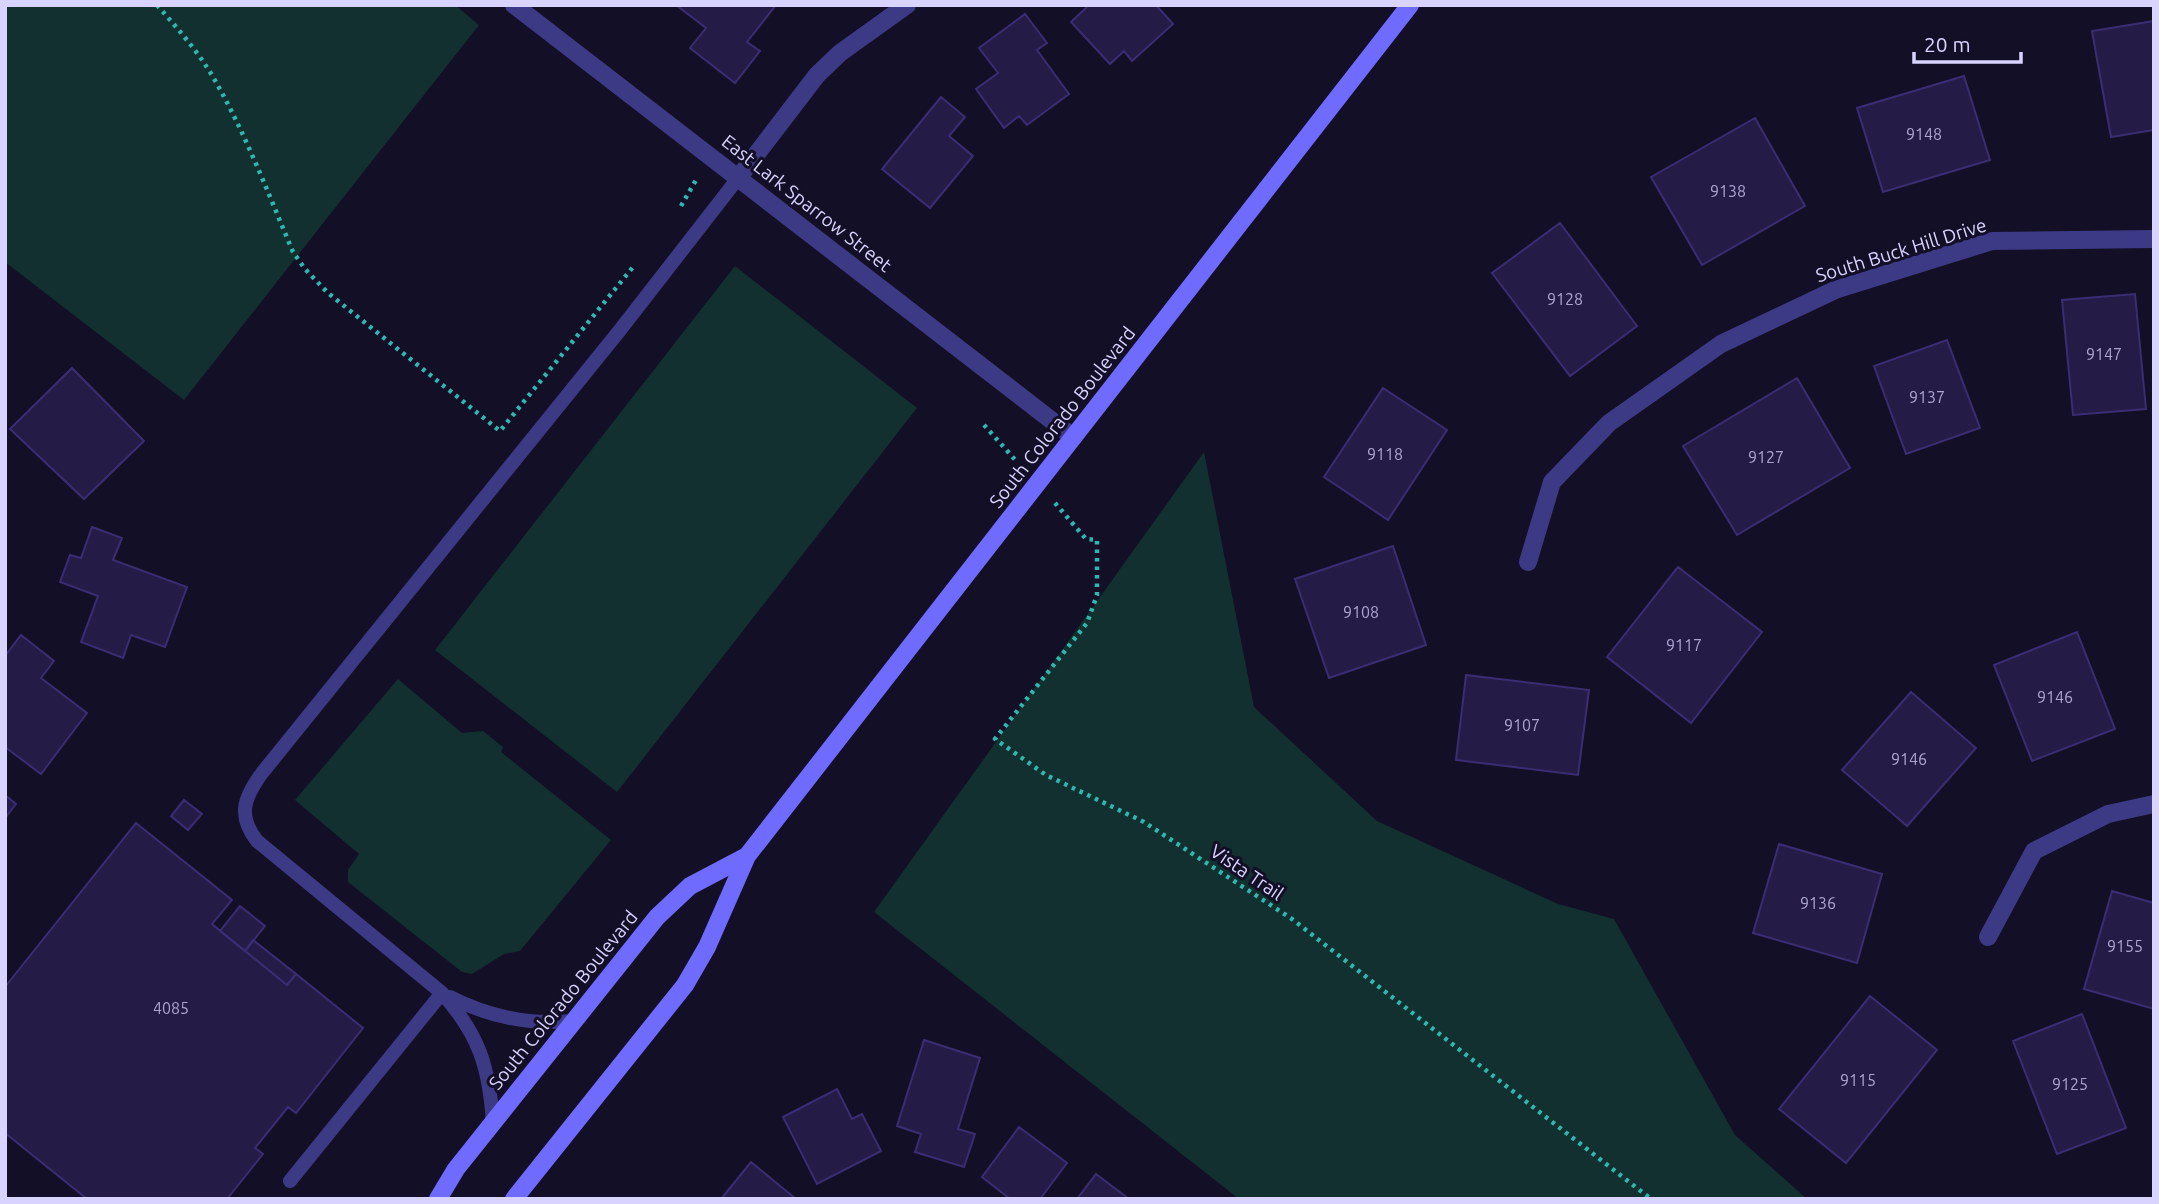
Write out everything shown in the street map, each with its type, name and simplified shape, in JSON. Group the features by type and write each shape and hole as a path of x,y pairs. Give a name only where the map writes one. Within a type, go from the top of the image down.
{"main road":[{"name":"South Colorado Boulevard","path":"514,1199 685,985 707,947 747,856 1410,5"},
{"name":"South Colorado Boulevard","path":"438,1199 456,1169 572,1021 674,900 704,878 747,856"}],"street":[{"name":"East Lark Sparrow Street","path":"514,5 1073,436"},
{"path":"738,177 817,75 840,53 907,5"},
{"name":"South Buck Hill Drive","path":"1528,562 1552,482 1609,424 1721,344 1835,290 1993,241 2154,239"},
{"path":"1988,937 2034,852 2108,814 2154,804"}],"lane":[{"path":"493,1122 488,1079 479,1046 460,1014 442,993 257,841 245,823 245,800 262,772 620,330 738,177"},
{"path":"442,993 467,1006 516,1020 572,1021"},
{"path":"290,1181 442,993"}],"path":[{"path":"157,5 189,42 212,76 239,127 293,252 304,269 328,293 500,431 636,263"},
{"path":"676,215 710,155"},
{"name":"Vista Trail","path":"1097,540 1097,595 1087,623 995,738 1046,775 1144,822 1292,919 1651,1199"}],"green space":[{"path":"5,5 455,5 479,25 184,400 5,262"},
{"path":"735,266 917,408 617,792 435,650"},
{"path":"1204,452 1254,707 1377,821 1558,904 1614,919 1735,1135 1807,1199 1239,1199 874,912"},
{"path":"398,679 462,733 483,731 503,747 501,752 611,840 520,951 504,954 472,974 462,972 348,882 348,870 359,854 295,800"}],"building":[{"path":"676,5 776,5 747,42 760,51 735,83 690,48 706,28"},
{"path":"1089,5 1156,5 1173,24 1132,61 1124,51 1110,64 1071,22"},
{"path":"1025,14 1047,43 1037,50 1069,94 1027,125 1019,116 1004,128 976,89 998,73 979,48"},
{"path":"2154,21 2154,130 2111,137 2092,31"},
{"path":"1964,76 1990,160 1883,192 1857,108"},
{"path":"941,97 965,117 949,136 973,156 930,208 882,169"},
{"path":"1755,118 1805,206 1702,265 1651,177"},
{"path":"1560,223 1637,326 1570,376 1492,273"},
{"path":"2135,294 2146,409 2073,415 2062,300"},
{"path":"1947,340 1980,428 1906,454 1874,366"},
{"path":"72,368 144,441 84,499 10,429"},
{"path":"1797,378 1850,468 1737,535 1683,446"},
{"path":"1383,388 1447,430 1388,520 1324,477"},
{"path":"92,527 122,538 113,560 187,587 165,647 131,635 123,658 81,642 98,596 60,582 70,555 81,558"},
{"path":"1393,546 1426,645 1329,678 1295,579"},
{"path":"1678,567 1762,632 1691,723 1607,657"},
{"path":"2077,632 2115,729 2032,761 1994,665"},
{"path":"21,635 54,661 41,678 87,713 41,774 5,747 5,656"},
{"path":"1466,675 1589,690 1578,775 1456,760"},
{"path":"1911,692 1976,748 1907,826 1842,770"},
{"path":"5,795 16,804 5,818"},
{"path":"184,800 202,814 188,830 171,816"},
{"path":"136,823 232,900 212,924 287,985 296,974 363,1028 296,1113 288,1107 255,1148 263,1154 227,1199 87,1199 5,1133 5,987"},
{"path":"1779,844 1882,874 1857,963 1753,933"},
{"path":"2112,891 2154,903 2154,1009 2084,989"},
{"path":"240,906 265,926 245,951 220,931"},
{"path":"253,940 296,974 287,985 245,951"},
{"path":"1870,996 1937,1050 1846,1163 1779,1109"},
{"path":"2082,1014 2126,1128 2057,1154 2013,1041"},
{"path":"924,1040 980,1058 958,1129 975,1134 964,1167 915,1152 921,1134 897,1126"},
{"path":"837,1089 852,1119 862,1114 881,1151 817,1184 783,1117"},
{"path":"1019,1127 1067,1163 1040,1199 1010,1199 982,1177"},
{"path":"751,1162 796,1199 721,1199"},
{"path":"1096,1174 1129,1199 1077,1199"}]}
